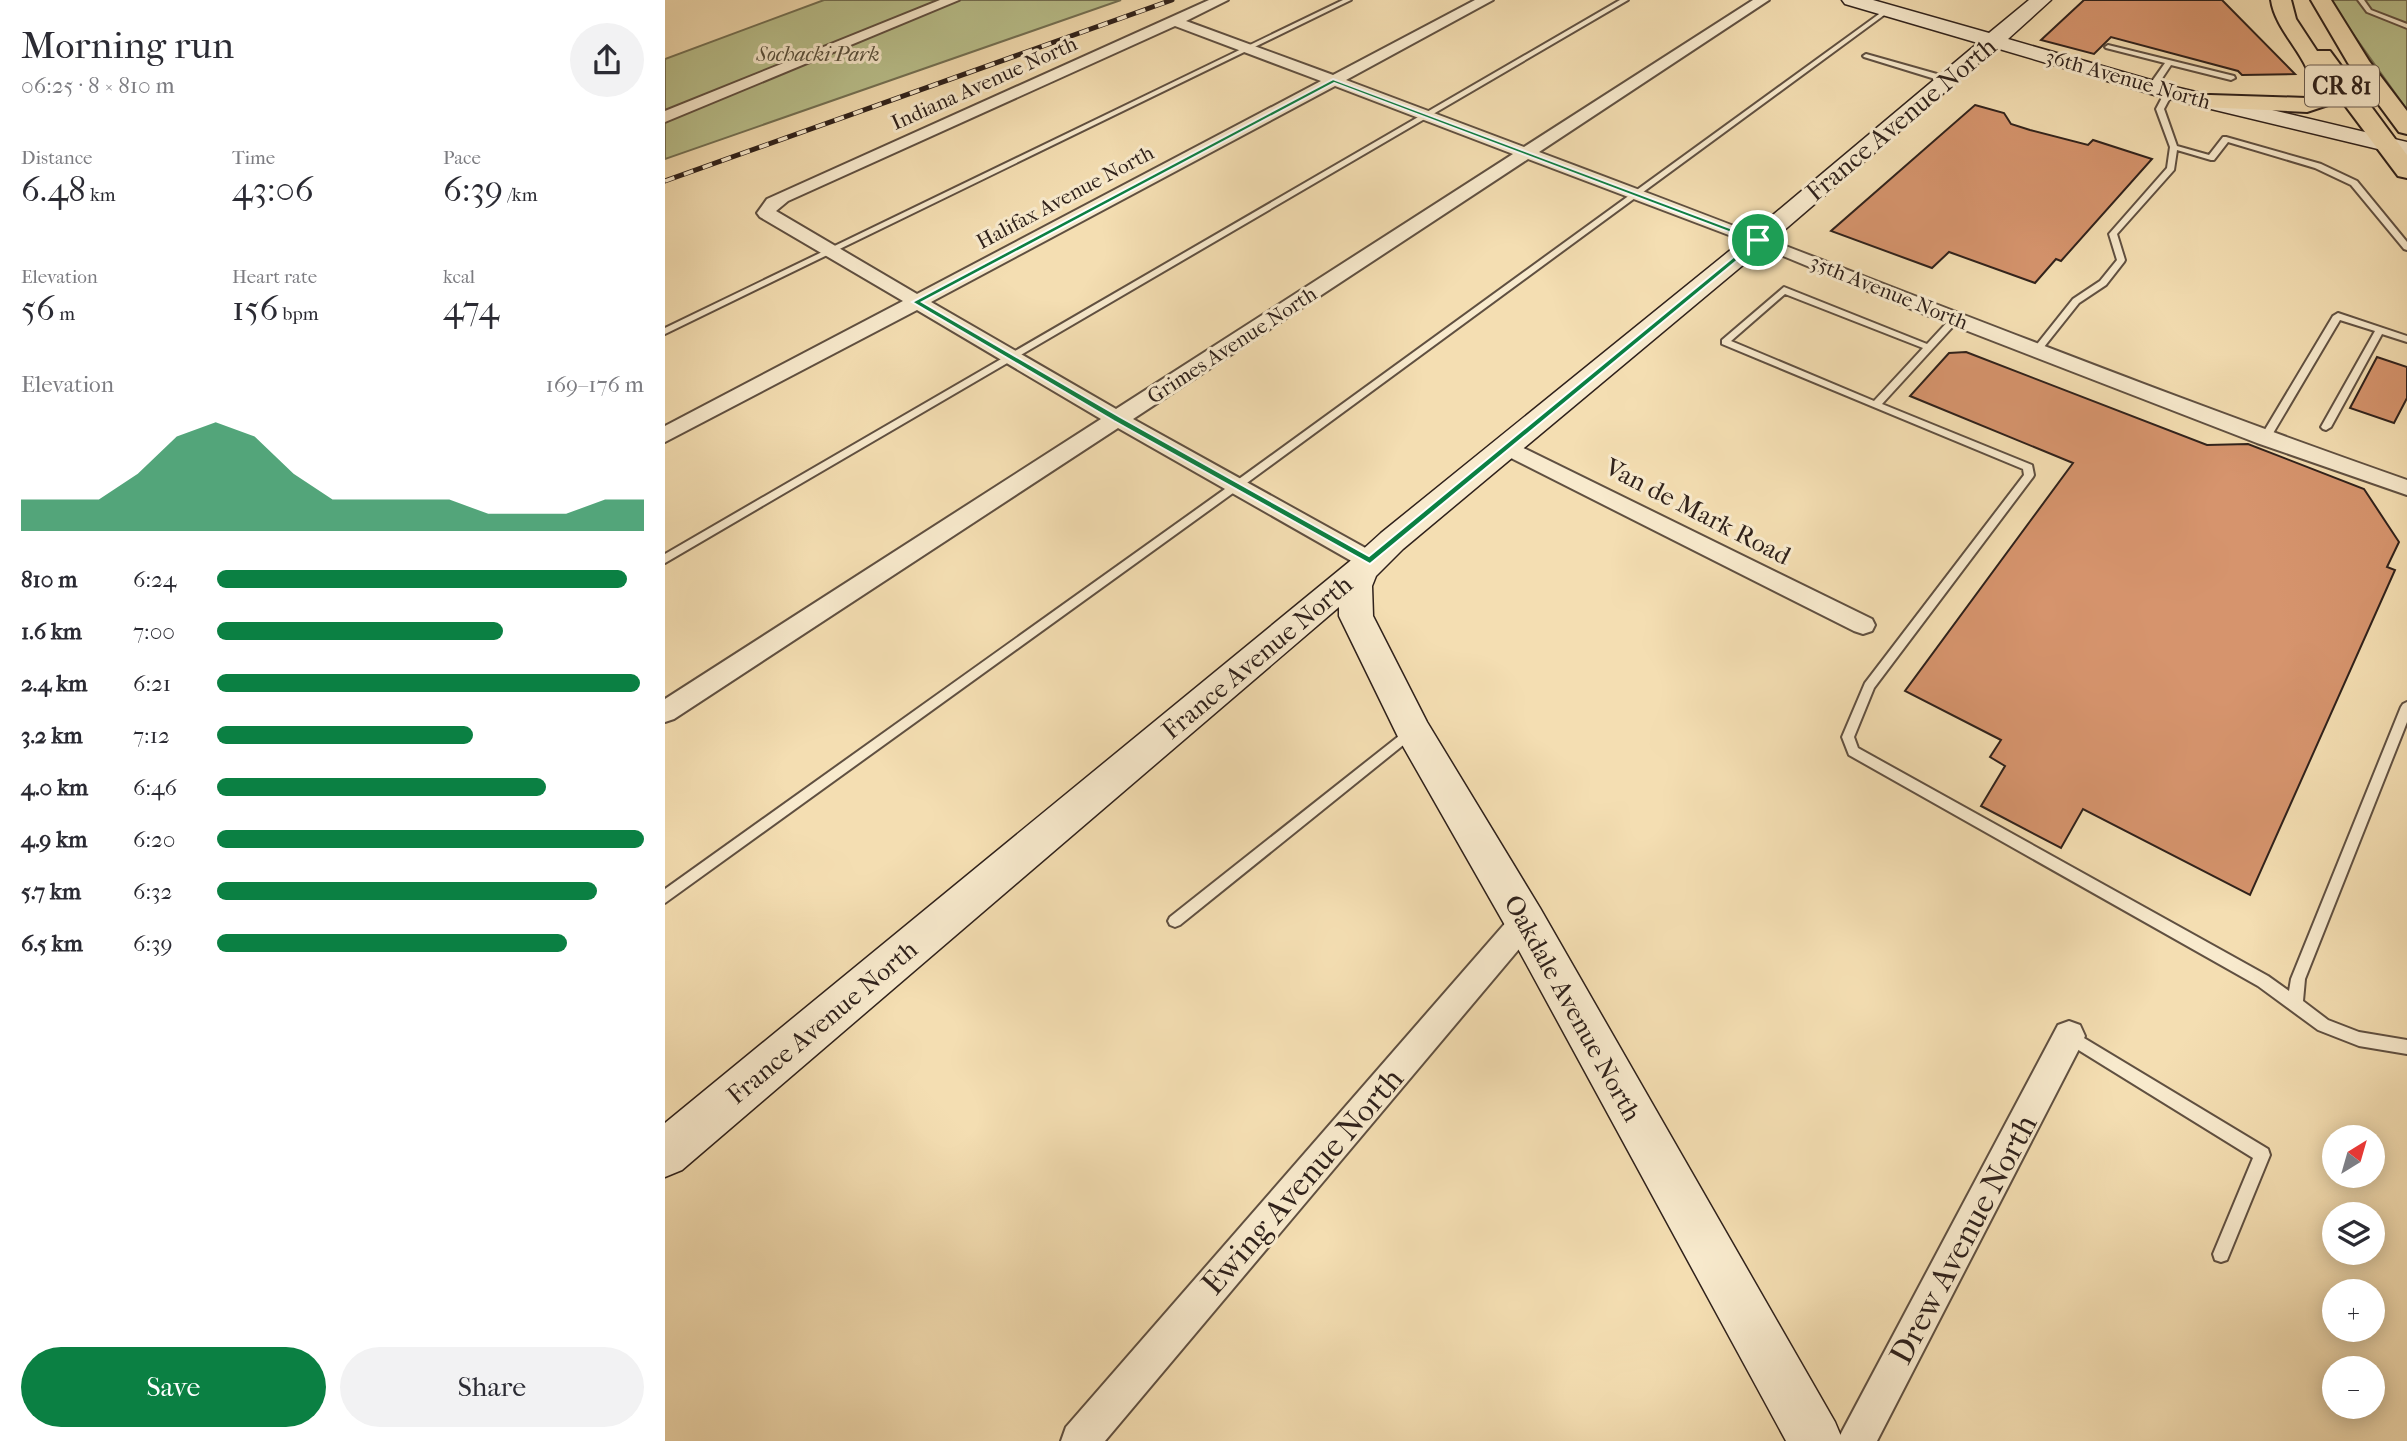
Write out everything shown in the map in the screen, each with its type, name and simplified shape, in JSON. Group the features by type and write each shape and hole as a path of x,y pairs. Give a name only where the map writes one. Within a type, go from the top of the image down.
{"main road":[{"path":"2210,102 2307,105 2318,102 2323,97 2325,90 2321,76 2285,19 2281,0"},
{"name":"CR 81","path":"2290,0 2327,64 2397,146 2407,171"},
{"name":"CR 81","path":"2321,0 2359,63 2407,127"}],"street":[{"path":"665,117 952,0"},
{"name":"Indiana Avenue North","path":"767,208 782,197 1221,0"},
{"name":"Halifax Avenue North","path":"665,435 1486,0"},
{"name":"Grimes Avenue North","path":"665,712 1762,0"},
{"name":"36th Avenue North","path":"1851,0 2160,89 2397,146"},
{"name":"France Avenue North","path":"665,1153 1365,565 1758,240 2041,0"},
{"name":"35th Avenue North","path":"1174,21 1758,240 2265,438 2407,488"},
{"path":"767,208 766,213 771,218 1236,486 1365,565"},
{"name":"Van de Mark Road","path":"1507,447 1863,625"},
{"name":"Oakdale Avenue North","path":"1365,565 1355,586 1356,616 1413,732 1525,921 1816,1441"},
{"name":"Ewing Avenue North","path":"1080,1441 1525,921"},
{"name":"Drew Avenue North","path":"1856,1441 2069,1036"}],"lane":[{"path":"665,331 1348,0"},
{"path":"665,559 1625,0"},
{"path":"2361,0 2369,11 2407,26"},
{"path":"665,897 1236,486 1888,10"},
{"path":"2108,47 2231,78"},
{"path":"1866,55 1948,80"},
{"path":"2037,350 2076,301 2103,283 2121,260 2113,234 2171,168 2174,147 2160,109 2160,89 2169,63"},
{"path":"2174,147 2211,158 2226,139 2318,166 2354,183 2407,247"},
{"path":"1929,347 1784,290 1725,342 2028,467 2029,475 1869,686 1848,737 1853,751 2263,981 2323,1025 2359,1038 2407,1047"},
{"path":"2265,438 2338,316 2407,340"},
{"path":"1876,405 1955,319"},
{"path":"2326,427 2379,330"},
{"path":"2295,1004 2298,979 2407,707"},
{"path":"1175,921 1413,732"},
{"path":"2069,1036 2262,1155 2221,1254"}],"green space":[{"name":"Sochacki Park","path":"824,0 1121,0 665,159 665,59"},
{"path":"2331,0 2407,0 2407,110 2336,10"}],"building":[{"path":"2084,0 2222,0 2295,74 2242,75 2238,71 2111,37 2094,54 2041,40"},
{"path":"1975,105 2004,113 2011,124 2030,130 2088,145 2093,140 2152,159 2061,261 2056,259 2035,283 1949,252 1932,268 1831,231"},
{"path":"1966,352 2207,445 2248,444 2364,489 2399,542 2387,567 2395,570 2250,895 2083,809 2061,848 1981,806 2005,766 1990,757 2001,740 1905,691 2073,463 1910,396 1949,353"},
{"path":"2377,357 2407,367 2407,398 2394,423 2350,408"}],"railway":[{"path":"665,181 1172,0"}],"route":[{"path":"1333,81 1758,240 1370,561 916,302 1333,81"}]}
